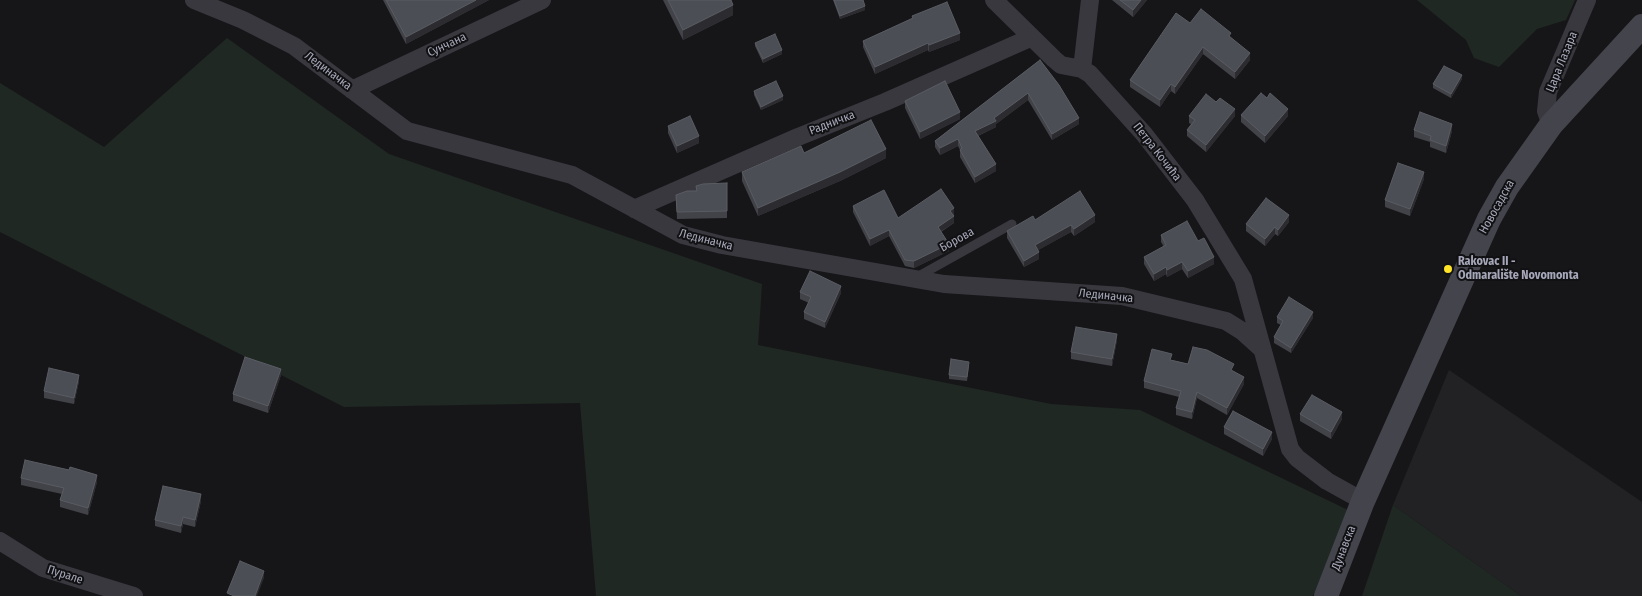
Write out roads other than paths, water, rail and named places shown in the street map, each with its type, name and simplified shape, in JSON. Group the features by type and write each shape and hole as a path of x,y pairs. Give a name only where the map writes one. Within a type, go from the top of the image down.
{"main road":[{"name":"Новосадска","path":"1363,501 1489,219 1507,187 1551,125 1642,26"},
{"name":"Дунавска","path":"1326,596 1363,501"}],"street":[{"name":"Лединачка","path":"194,0 243,20 294,46 395,124 407,131 572,176 672,231 695,239 976,287 1122,296 1226,321 1262,349"},
{"name":"Сунчана","path":"352,90 542,0"},
{"name":"Петра Кочића","path":"994,0 1030,38 1061,65 1082,69 1090,74 1144,134 1195,200 1240,272 1254,312 1262,349 1290,449 1327,481 1363,501"},
{"path":"1082,69 1090,0"},
{"name":"Цара Лазара","path":"1551,125 1546,111 1548,92 1587,0"},
{"name":"Радничка","path":"634,209 798,136 885,102 1030,38"},
{"name":"Пурале","path":"0,542 43,568 134,596"}],"lane":[{"name":"Борова","path":"915,278 1012,224"}],"place":[{"name":"Rakovac II - Odmaralište Novomonta","path":"1448,269"}]}
